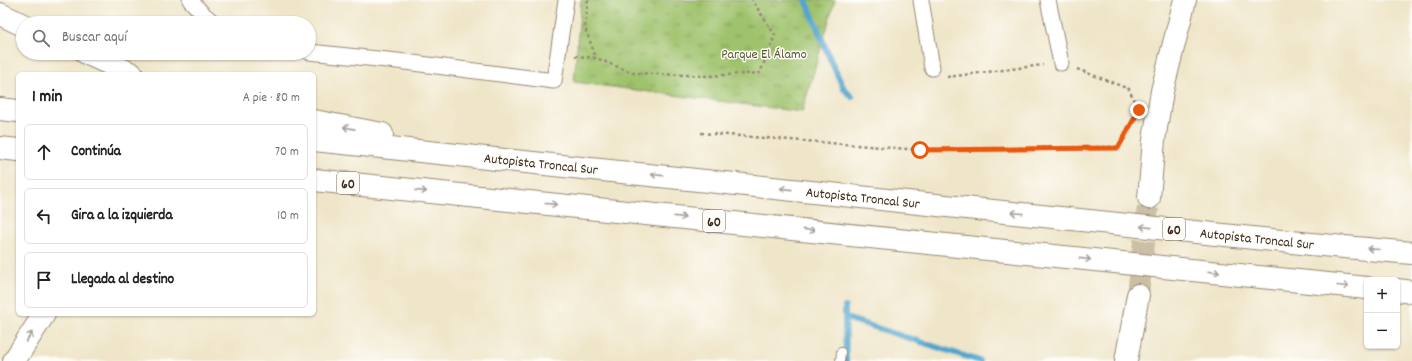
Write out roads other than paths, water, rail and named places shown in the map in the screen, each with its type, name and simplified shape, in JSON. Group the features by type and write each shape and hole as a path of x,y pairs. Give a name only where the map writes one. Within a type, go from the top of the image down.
{"main road":[{"path":"1149,198 1154,140 1162,91 1185,0"},
{"path":"0,14 16,22"},
{"path":"101,60 128,72"},
{"path":"0,109 16,111"},
{"path":"316,121 525,161"},
{"name":"Autopista Troncal Sur","path":"316,140 1412,253"},
{"path":"0,148 16,150"},
{"name":"60","path":"316,180 1364,288"},
{"path":"316,190 383,187"},
{"path":"1400,290 1412,292"},
{"path":"1126,361 1138,295"},
{"path":"14,361 43,316"}],"street":[{"path":"190,0 206,16"},
{"path":"316,53 554,80 566,0"},
{"path":"921,0 932,68"},
{"path":"1048,0 1061,63"}],"lane":[{"path":"840,361 841,352"}],"waterway":[{"path":"806,0 844,89 852,97"},
{"path":"845,307 846,361"},
{"path":"846,318 980,361"}],"tunnel":[{"path":"1138,295 1149,198"}],"park label":[{"name":"Parque El Álamo","path":"764,53"}]}
